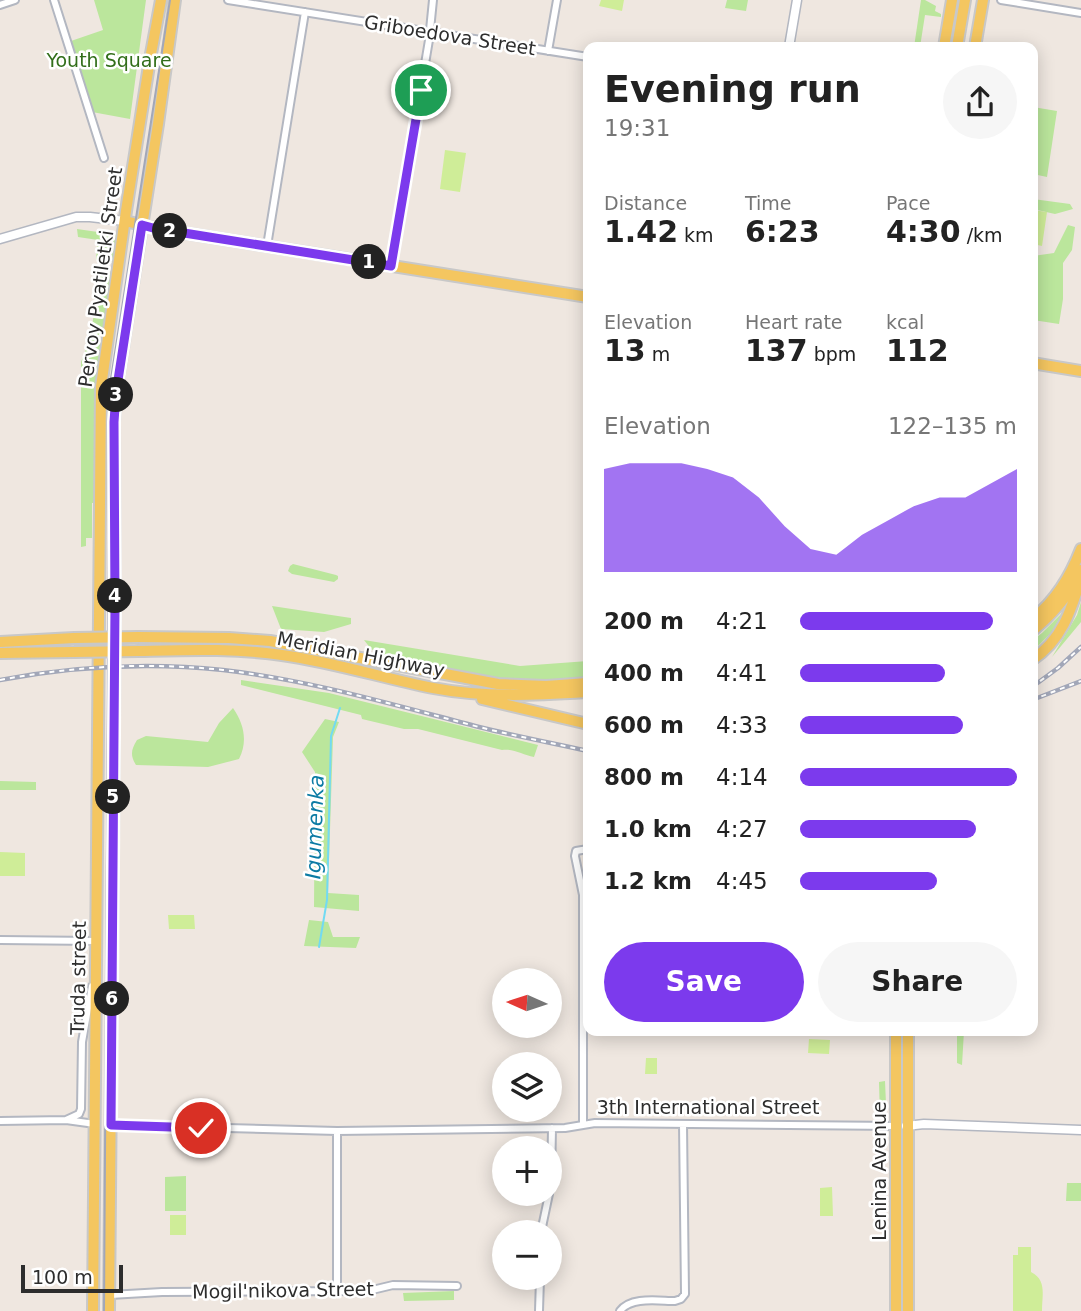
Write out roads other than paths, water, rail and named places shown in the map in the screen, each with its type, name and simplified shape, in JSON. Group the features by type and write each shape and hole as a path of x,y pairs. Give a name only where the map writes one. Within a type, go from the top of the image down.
{"main road":[{"name":"Pervoy Pyatiletki Street","path":"99,645 100,387 161,0"},
{"name":"Pervoy Pyatiletki Street","path":"115,646 116,402 175,0"},
{"path":"945,42 952,0"},
{"path":"958,42 965,0"},
{"path":"976,42 983,0"},
{"path":"125,221 153,228 583,296"},
{"path":"1038,364 1079,370"},
{"path":"1038,614 1063,586 1081,549"},
{"path":"1038,625 1058,607 1081,570"},
{"path":"1038,655 1050,645 1065,625 1081,578"},
{"name":"Meridian Highway","path":"0,642 74,638 229,638 270,641 498,684 547,686 583,683"},
{"name":"Truda street","path":"93,1311 99,645"},
{"name":"Truda street","path":"109,1311 115,646"},
{"name":"Meridian Highway","path":"0,653 225,650 275,654 349,667 435,688 517,696 583,692"},
{"path":"435,688 583,723"},
{"name":"Lenina Avenue","path":"896,1036 908,1311"},
{"name":"Lenina Avenue","path":"896,1311 908,1036"},
{"name":"3th International Street","path":"95,1124 111,1125"},
{"path":"93,1295 110,1295"}],"street":[{"path":"0,5 15,0"},
{"path":"54,0 104,158"},
{"name":"Griboedova Street","path":"229,0 583,56"},
{"path":"391,266 433,0"},
{"path":"548,51 557,0"},
{"path":"790,42 797,0"},
{"path":"1001,0 1081,13"},
{"path":"267,246 305,12"},
{"path":"0,239 76,217 125,221"},
{"path":"583,850 576,851 583,895 583,1125"},
{"path":"0,940 96,941"},
{"path":"66,1120 79,1114 81,1110 82,1042 96,960"},
{"name":"3th International Street","path":"0,1121 66,1120 95,1124"},
{"name":"3th International Street","path":"111,1125 337,1131 552,1128 595,1123 924,1124 1081,1129"},
{"path":"620,1311 623,1306 634,1302 675,1301 685,1294 683,1124"},
{"path":"552,1128 552,1136"},
{"path":"337,1131 337,1291"},
{"name":"Mogil'nikova Street","path":"110,1295 162,1292 368,1291 393,1285 457,1286"},
{"path":"539,1311 540,1290"}],"waterway":[{"name":"Igumenka","path":"319,947 327,900 331,736 340,708"}],"tram line":[{"path":"104,1311 110,385 170,0"}],"railway":[{"path":"1038,683 1081,647"},
{"path":"0,680 56,671 111,667 167,666 223,670 320,687 583,750"},
{"path":"1038,698 1081,681"}],"park label":[{"name":"Youth Square","path":"109,60"}]}
